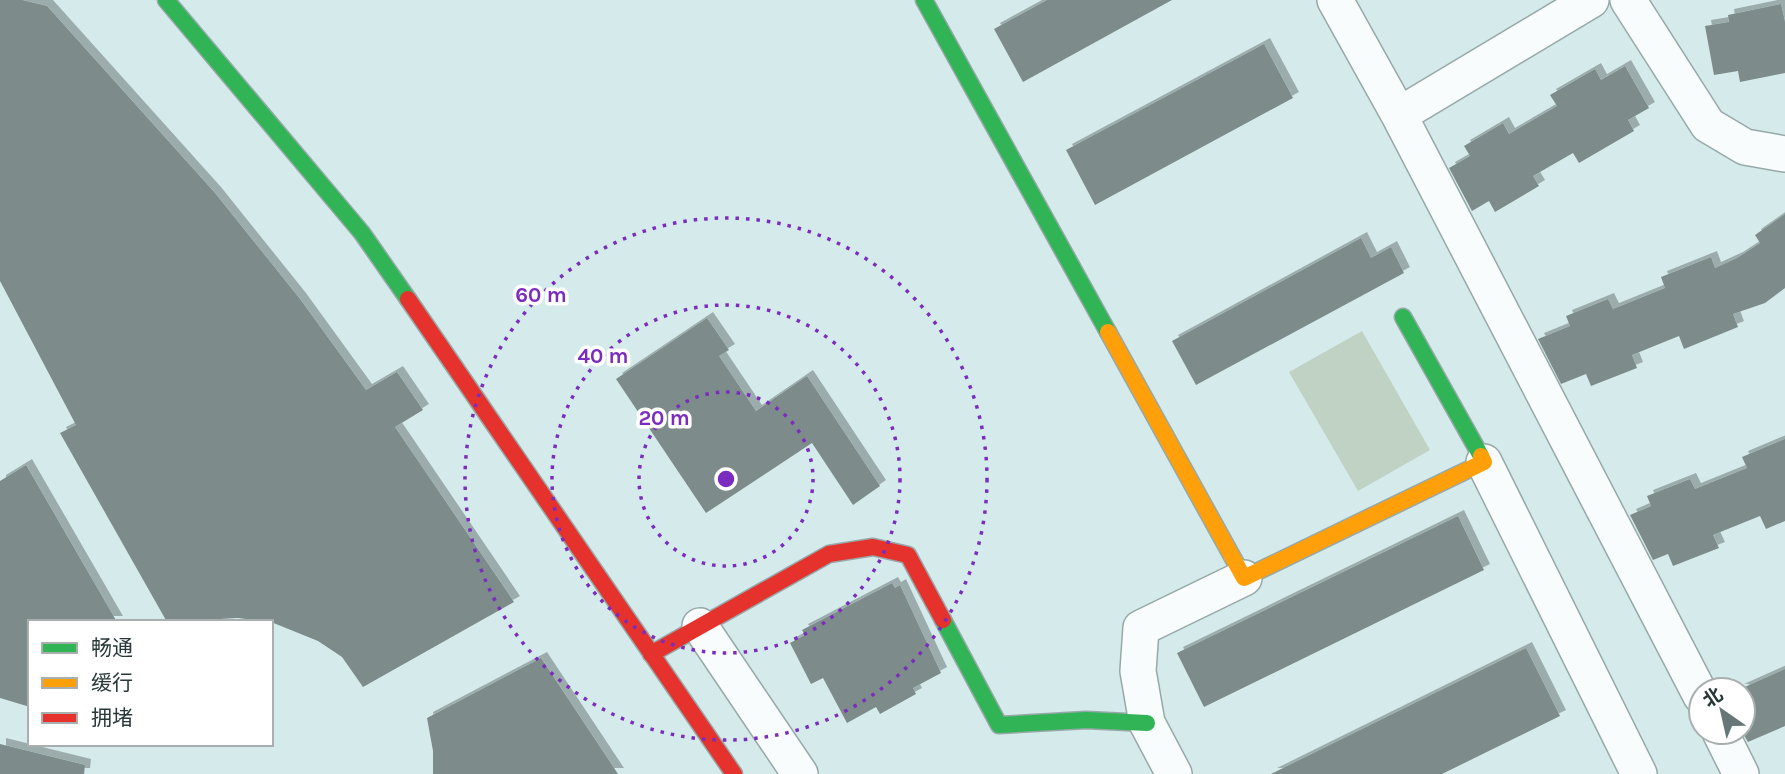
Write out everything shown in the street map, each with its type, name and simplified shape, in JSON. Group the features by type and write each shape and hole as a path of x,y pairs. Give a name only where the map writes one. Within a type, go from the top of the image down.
{"street":[{"path":"166,0 362,233 734,774"},
{"path":"924,0 1244,578"},
{"path":"1335,0 1399,115 1691,676"},
{"path":"1399,115 1591,0"},
{"path":"1628,0 1708,125 1745,147 1785,154"},
{"path":"1403,317 1484,462 1639,774"},
{"path":"1174,774 1147,723 1138,671 1141,628 1484,462"},
{"path":"651,654 828,554 873,547 908,555 999,725 1086,720 1147,723"},
{"path":"700,626 800,774"},
{"path":"1727,746 1741,774"}],"green space":[{"path":"1362,331 1430,450 1358,491 1289,372"}],"building":[{"path":"0,0 22,0 47,6 215,193 300,299 366,390 397,372 423,410 395,427 514,602 363,687 342,657 318,641 273,623 273,620 166,620 60,433 76,425 0,281"},
{"path":"1047,0 1172,0 1023,82 994,29"},
{"path":"1781,4 1785,22 1785,73 1740,82 1738,71 1714,75 1705,26 1729,22 1728,15"},
{"path":"1264,44 1293,98 1095,205 1066,150"},
{"path":"1625,66 1649,108 1628,120 1634,131 1579,163 1573,153 1533,176 1539,186 1495,212 1489,201 1472,211 1449,168 1470,156 1464,146 1503,123 1509,134 1557,106 1550,95 1595,69 1601,80"},
{"path":"1785,214 1785,288 1765,303 1733,314 1738,327 1684,349 1679,336 1632,355 1637,368 1591,386 1586,374 1561,384 1538,339 1570,326 1566,316 1608,299 1613,309 1665,288 1661,277 1711,257 1715,268 1737,258 1760,243 1755,235"},
{"path":"1361,238 1371,258 1391,247 1404,273 1196,385 1172,341"},
{"path":"707,318 729,350 719,356 756,411 807,376 880,486 853,505 812,443 706,513 616,379"},
{"path":"1785,439 1785,521 1766,529 1760,516 1713,535 1719,548 1673,566 1668,554 1653,560 1630,515 1651,506 1647,496 1690,479 1695,489 1747,468 1742,457"},
{"path":"26,465 116,620 28,620 28,706 0,698 0,481"},
{"path":"1458,516 1484,570 1204,707 1177,653"},
{"path":"892,583 895,588 900,585 941,673 913,688 916,694 880,714 876,707 847,723 823,678 811,684 790,643 805,635 802,630"},
{"path":"1526,648 1560,716 1442,774 1271,774"},
{"path":"541,658 618,774 433,774 433,751 427,718"},
{"path":"1785,669 1785,726 1757,738 1757,682"},
{"path":"0,744 85,765 84,774 0,774"}],"traffic: fast":[{"path":"166,0 362,233 408,299"},
{"path":"924,0 1108,332"},
{"path":"1403,317 1481,456"},
{"path":"943,620 999,725 1086,720 1147,723"}],"traffic: slow":[{"path":"1108,332 1244,578 1484,462 1481,456"}],"traffic: jam":[{"path":"408,299 734,774"},
{"path":"651,654 829,554 873,547 908,555 943,620"}]}
